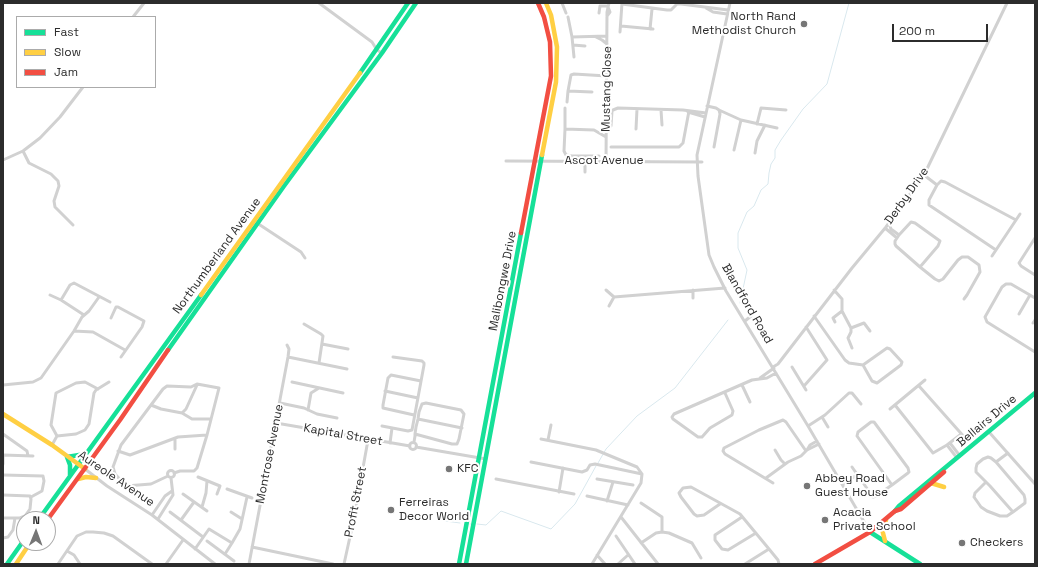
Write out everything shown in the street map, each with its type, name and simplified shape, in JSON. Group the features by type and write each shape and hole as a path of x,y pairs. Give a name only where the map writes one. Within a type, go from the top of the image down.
{"main road":[{"name":"Northumberland Avenue","path":"380,51 408,3"},
{"name":"Northumberland Avenue","path":"45,511 416,3"},
{"name":"Malibongwe Drive","path":"459,564 551,76 552,58 548,28 538,3"},
{"name":"Malibongwe Drive","path":"466,564 556,82 558,62 555,34 551,15 546,3"},
{"name":"Northumberland Avenue","path":"54,511 85,469 256,222"},
{"name":"Bellairs Drive","path":"816,564 870,532 899,506 1035,394"},
{"name":"Aureole Avenue","path":"3,414 85,469"},
{"path":"70,476 70,465 67,457 86,454"},
{"name":"Bellairs Drive","path":"895,511 901,509 951,464"},
{"path":"78,479 86,477 96,478"},
{"path":"931,483 944,487"},
{"path":"885,541 882,527 888,517"},
{"name":"Blandford Road","path":"870,532 920,564"},
{"path":"7,564 16,551"},
{"path":"16,564 25,551"}],"street":[{"path":"134,16 144,3"},
{"path":"319,3 372,42 380,51"},
{"path":"562,3 566,13"},
{"name":"Blandford Road","path":"730,3 705,115 697,162 710,260 725,288 843,484 870,532"},
{"name":"Derby Drive","path":"760,378 778,364 834,290 889,223 924,174 1006,3"},
{"path":"620,32 622,4 669,10 674,4 681,4 728,12"},
{"path":"599,13 600,6 608,5"},
{"name":"Mustang Close","path":"606,162 608,5"},
{"path":"621,26 651,29 652,8"},
{"path":"568,17 574,57"},
{"path":"572,37 607,36"},
{"path":"596,37 607,44"},
{"path":"573,45 585,46"},
{"path":"567,102 570,76 607,76"},
{"path":"3,160 23,152 34,144 82,88"},
{"path":"568,91 592,92"},
{"path":"707,106 741,120 778,128"},
{"path":"565,108 564,151 566,155 599,156"},
{"path":"611,126 612,110 620,108 683,110 705,115"},
{"path":"757,124 761,108 786,110"},
{"path":"636,129 637,109"},
{"path":"661,110 662,125"},
{"path":"714,147 720,114 719,110"},
{"path":"611,147 679,147 683,143 689,112"},
{"path":"734,150 741,120"},
{"path":"755,153 757,141 765,125"},
{"path":"565,129 594,130 606,137"},
{"path":"23,152 29,163 51,174 58,181 59,186 54,201 55,207 73,225"},
{"name":"Ascot Avenue","path":"506,161 702,162"},
{"path":"585,162 585,172"},
{"path":"924,174 937,185"},
{"path":"996,250 930,206 929,200 937,185 941,181 945,182 1016,220"},
{"path":"992,256 1020,214"},
{"path":"256,222 301,252 305,258"},
{"path":"920,267 940,242 939,239 913,222 909,223 898,236 895,243 896,246 920,267 935,279 939,281 943,279 962,257 968,257 980,267 980,272 964,299"},
{"path":"889,223 891,229 898,236"},
{"path":"885,228 898,236"},
{"path":"1035,238 1019,263 1035,275"},
{"path":"61,300 72,283 110,302"},
{"path":"1035,298 1011,284 1006,284 1002,287 985,317 987,322 1035,352"},
{"path":"606,290 614,297 725,288"},
{"path":"693,290 693,298"},
{"path":"834,290 842,300 842,311 851,328 848,338 852,348"},
{"path":"50,295 61,300 84,315"},
{"path":"1019,314 1030,295"},
{"path":"3,385 33,382 41,378 84,315 89,311 99,297"},
{"path":"609,306 614,297"},
{"path":"111,318 116,307 118,307 144,321 142,327 121,357"},
{"path":"835,322 833,317 842,311"},
{"path":"745,321 751,316"},
{"path":"814,316 845,360 849,363 863,364 887,348 890,349 902,362 877,383 872,381 863,364"},
{"path":"851,328 865,323 870,331"},
{"path":"304,324 323,336 318,364"},
{"path":"804,386 827,360 806,327"},
{"path":"74,331 93,332 125,350"},
{"path":"322,344 348,349"},
{"name":"Montrose Avenue","path":"249,564 288,357 289,348 287,345"},
{"path":"288,357 347,369"},
{"path":"382,426 408,431 411,430 421,381 423,362 393,357"},
{"path":"792,367 806,390"},
{"path":"725,393 733,411 732,415 712,426 702,437 698,437 672,420 674,414 742,385 760,378 767,378 776,373"},
{"path":"414,415 383,408 385,392 388,378 390,376 421,381"},
{"path":"890,409 925,380"},
{"path":"57,436 51,425 56,393 76,383 85,382 98,388"},
{"path":"57,436 76,434 85,430 90,417 94,392 109,382"},
{"path":"292,382 343,393"},
{"path":"182,412 186,409 198,384"},
{"path":"158,520 173,495 172,491 170,477 169,471 174,473 180,471 192,472 196,470 200,462 219,388 198,384 191,387 167,386 163,389 118,451 113,467 115,474 126,486 151,484 170,477 174,477 174,473"},
{"path":"742,385 750,402"},
{"path":"919,386 966,439"},
{"path":"308,410 311,393 319,388"},
{"path":"385,392 418,398"},
{"path":"808,426 822,417 849,393 852,393 861,404"},
{"path":"280,403 300,406 317,414 337,418"},
{"path":"415,435 455,445 459,442 464,415 462,411 428,403 420,405 418,419 415,435 414,442 416,447"},
{"path":"151,405 161,409 182,412 192,419 211,419"},
{"path":"895,405 932,452 936,452 949,444 960,434"},
{"path":"822,417 828,427"},
{"path":"418,419 462,428"},
{"path":"773,482 725,454 723,451 724,448 782,420 786,422 806,451"},
{"path":"852,466 873,497 876,496 892,485 908,473 909,470 876,423 872,422 858,432 857,436 892,485"},
{"name":"Kapital Street","path":"276,423 410,446"},
{"path":"548,440 551,425"},
{"path":"390,443 392,428"},
{"path":"989,432 1035,484"},
{"path":"3,434 27,451 28,456"},
{"path":"118,451 130,455 175,438 207,435"},
{"path":"52,446 57,436"},
{"path":"175,438 175,449"},
{"path":"542,439 593,449 637,468 642,474 641,483 592,564"},
{"name":"Profit Street","path":"344,564 368,440"},
{"path":"414,442 411,443 410,446 413,449 416,447 486,459"},
{"path":"766,478 785,464 801,456 810,445 818,442"},
{"path":"949,444 959,457"},
{"path":"775,450 780,460 785,464"},
{"path":"996,462 1008,452"},
{"path":"3,464 3,455 33,456"},
{"path":"986,482 974,495 981,507 987,511 1007,516 1014,512 1025,503 1026,499 996,462 988,456 984,457 977,464 976,472 986,482 1014,512"},
{"path":"531,462 582,472 587,470 590,465 595,464 642,474"},
{"path":"559,492 563,468"},
{"name":"Aureole Avenue","path":"85,469 152,515 215,564"},
{"path":"3,475 43,476 44,481 42,491 31,497 3,495"},
{"path":"843,484 857,475"},
{"path":"198,478 220,486 217,494"},
{"path":"496,479 574,494"},
{"path":"597,479 633,485"},
{"path":"202,508 206,493 207,481"},
{"path":"607,501 613,482"},
{"path":"720,504 704,515 697,516 681,498 680,493 683,488 691,487 742,516 778,560 779,564"},
{"path":"227,490 252,498"},
{"path":"152,515 165,496 172,491"},
{"path":"183,494 207,511"},
{"path":"587,496 628,505"},
{"path":"3,518 20,518 25,516 30,509 31,497"},
{"path":"225,554 240,529 247,497"},
{"path":"161,502 167,506"},
{"path":"181,520 194,502"},
{"path":"641,504 662,517 662,532"},
{"path":"170,512 203,537"},
{"path":"231,512 242,519"},
{"path":"742,516 715,535 715,540 722,549 728,550 756,534"},
{"path":"621,517 658,564"},
{"path":"3,538 8,537 13,530 15,518"},
{"path":"195,549 210,529 232,543"},
{"path":"58,564 80,534 93,532 104,533 112,536 152,564"},
{"path":"641,543 654,534 662,532 673,534 691,542 697,549 701,558"},
{"path":"616,536 635,564"},
{"path":"166,564 183,540"},
{"path":"207,541 234,561"},
{"path":"252,548 333,564"},
{"path":"745,564 769,549"},
{"path":"68,551 74,555 80,564"},
{"path":"597,555 604,564"},
{"path":"618,564 628,555"},
{"path":"300,558 300,564"}],"waterway":[{"path":"740,303 747,270 738,248 738,233 747,212 754,206 761,190 768,184 771,164 775,158 775,150 803,109 827,84 849,3"},
{"path":"598,463 606,449 637,416 675,388 728,320"},
{"path":"477,524 486,525 501,511 551,529 575,504 596,466"},
{"path":"445,521 460,523"}],"traffic: fast":[{"path":"360,73 408,3"},
{"path":"168,350 284,186 382,53 416,3"},
{"path":"466,564 542,155"},
{"path":"459,564 521,233"},
{"path":"45,511 201,295"},
{"path":"895,511 899,506 1035,393"},
{"path":"67,457 85,454"},
{"path":"67,457 70,465 70,475"},
{"path":"870,532 920,564"},
{"path":"7,564 16,551"}],"traffic: slow":[{"path":"542,155 556,82 557,47 551,15 546,3"},
{"path":"201,295 360,73"},
{"path":"3,414 52,445 85,469"},
{"path":"78,479 86,477 96,478"},
{"path":"931,483 944,487"},
{"path":"885,541 882,529 886,520"},
{"path":"16,564 25,551"}],"traffic: jam":[{"path":"521,233 551,76 550,42 544,17 538,3"},
{"path":"54,511 120,420 168,350"},
{"path":"815,564 870,532 895,511 901,509 944,472"}],"place":[{"name":"North Rand Methodist Church","path":"804,24"},
{"name":"KFC","path":"449,469"},
{"name":"Abbey Road Guest House","path":"807,486"},
{"name":"Ferreiras Decor World","path":"391,510"},
{"name":"Acacia Private School","path":"825,520"},
{"name":"Checkers","path":"962,543"}]}
